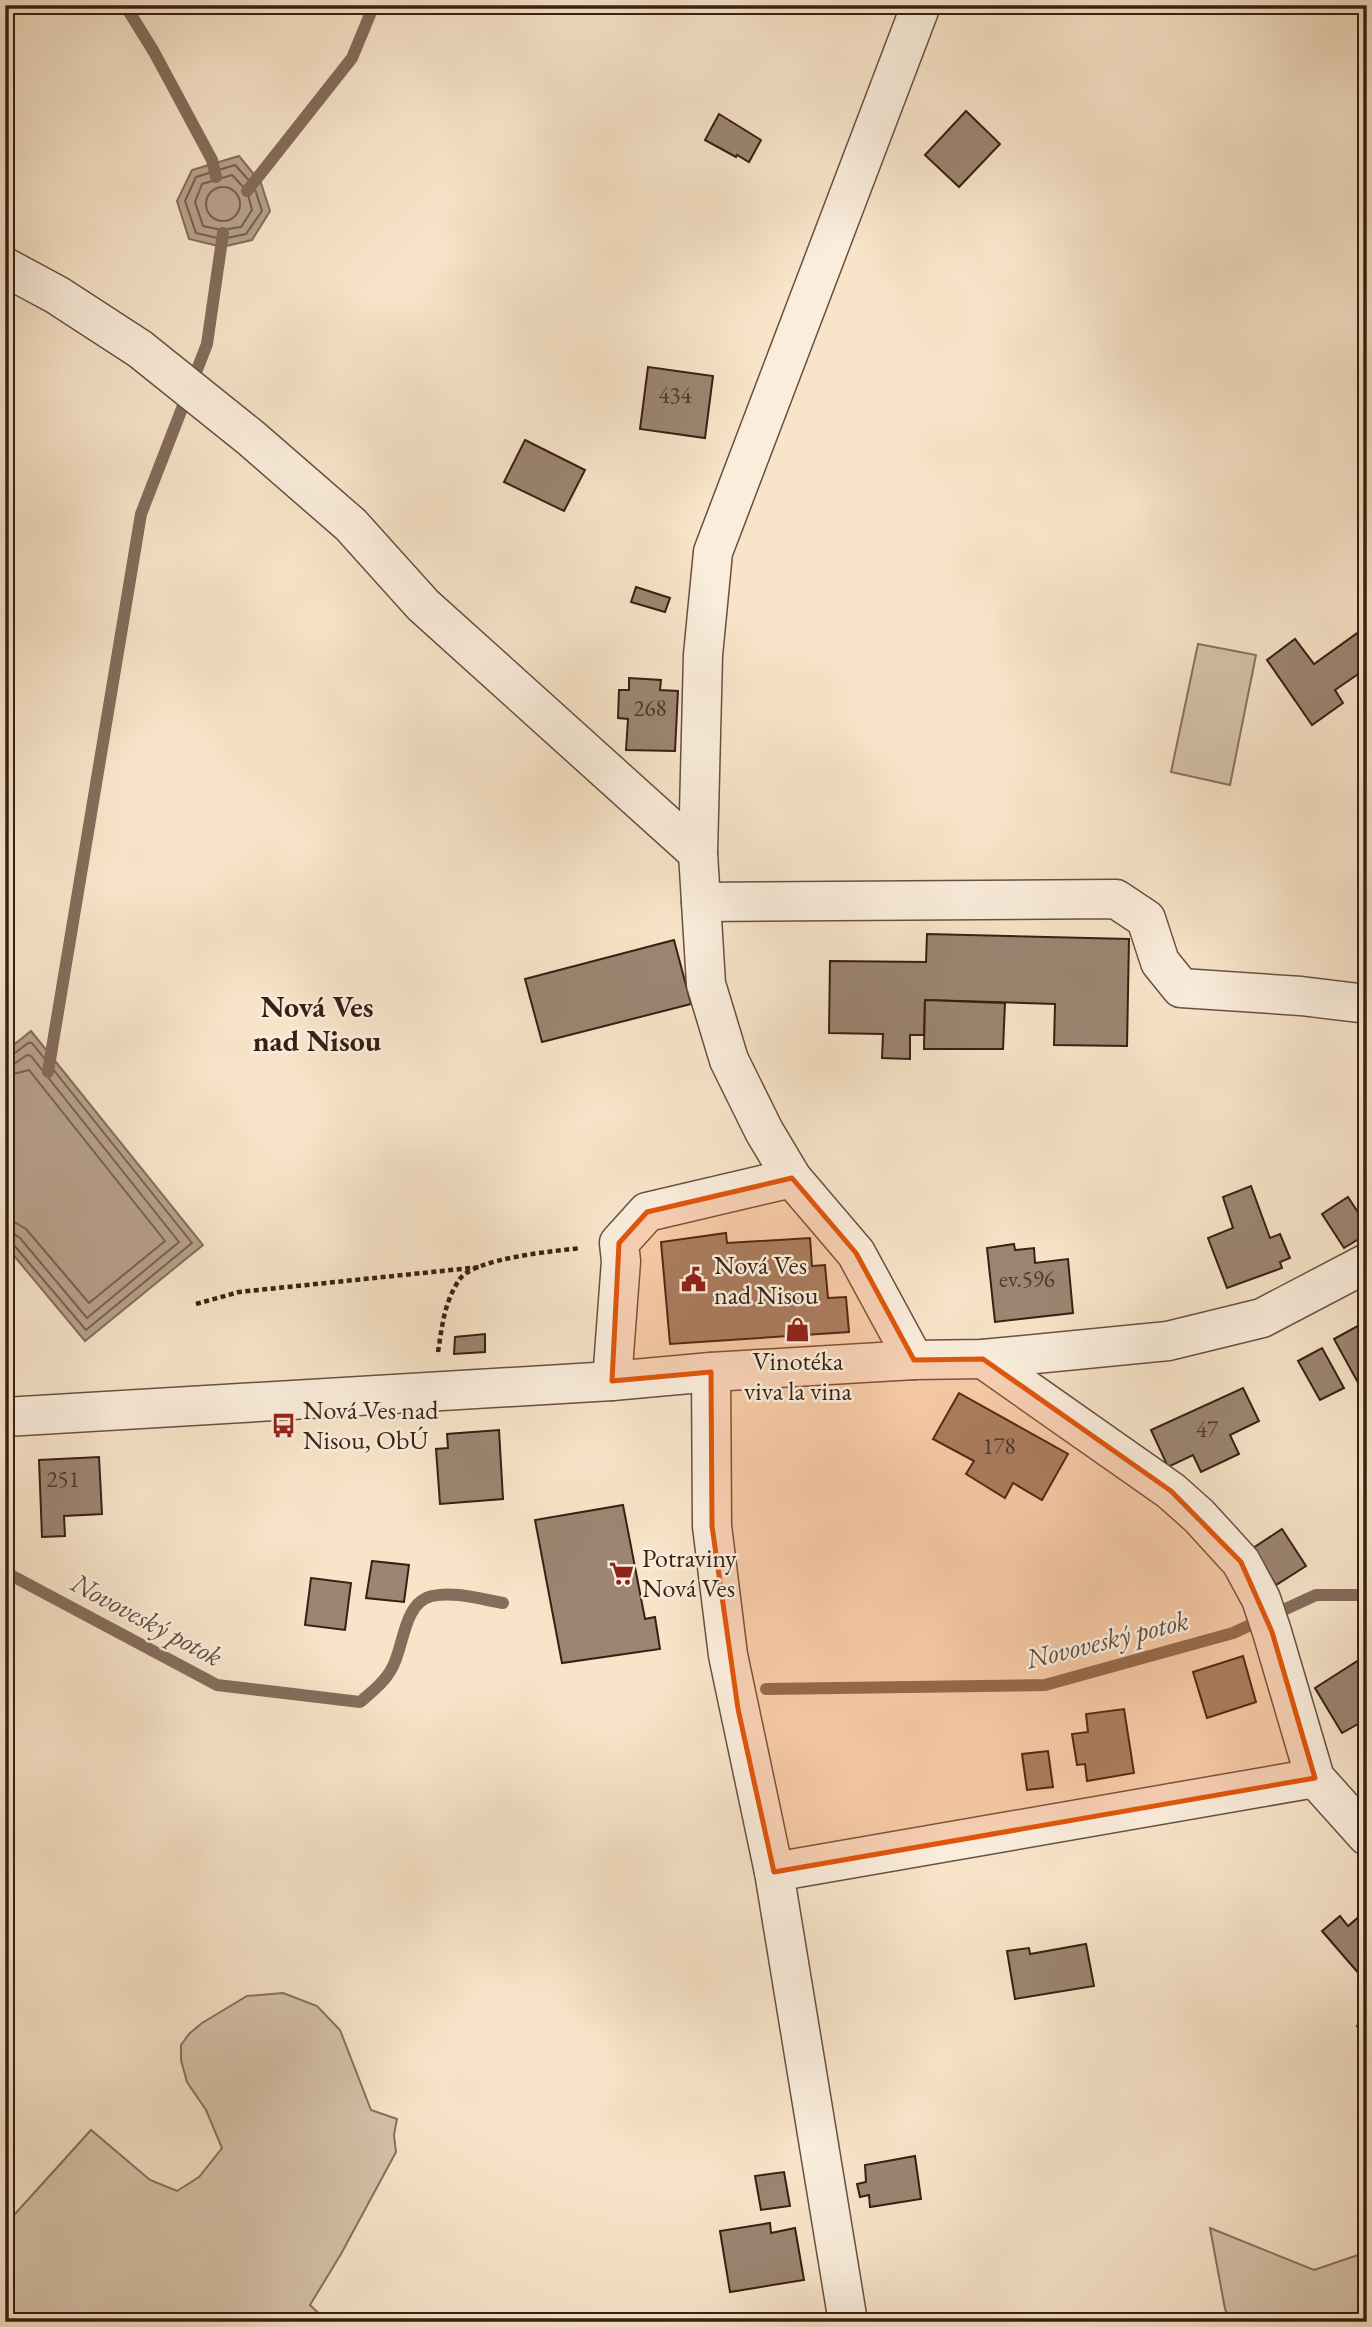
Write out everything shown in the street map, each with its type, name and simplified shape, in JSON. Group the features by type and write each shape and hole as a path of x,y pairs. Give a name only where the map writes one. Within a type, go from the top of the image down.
{"street":[{"path":"914,1360 856,1253 792,1178 764,1131 729,1059 706,984 698,853 703,655 713,552 921,5"},
{"path":"5,267 57,295 140,349 251,438 351,525 423,605 698,853"},
{"path":"701,902 1116,899 1146,919 1160,962 1181,988 1301,996 1367,1004"},
{"path":"612,1381 621,1261 619,1243 647,1212 792,1178"},
{"path":"5,1417 612,1381 711,1372 914,1360 982,1359 1168,1341 1262,1318 1367,1263"},
{"path":"982,1359 1171,1491 1199,1516 1241,1562 1266,1615 1315,1778 1367,1836"},
{"path":"711,1372 712,1526 728,1655 774,1872 848,2322"},
{"path":"774,1872 1315,1778"}],"path":[{"path":"434,1391 444,1311 460,1278 481,1267 512,1257 619,1243"},
{"path":"196,1304 239,1292 481,1267"}],"highlighted area":[{"path":"792,1178 856,1253 914,1360 983,1359 1171,1491 1241,1562 1272,1632 1315,1778 774,1872 738,1709 712,1526 711,1372 612,1381 619,1243 647,1212"}],"shaded area":[{"path":"1198,644 1256,655 1230,785 1171,772"},
{"path":"283,1993 317,2006 340,2030 371,2110 397,2119 394,2135 396,2152 310,2305 328,2322 5,2322 5,2225 91,2130 150,2180 177,2191 199,2177 222,2148 206,2110 187,2082 181,2060 181,2045 202,2023 247,1996"},
{"path":"1210,2228 1314,2270 1367,2252 1367,2322 1231,2322 1225,2309"}],"water":[{"path":"239,156 261,183 270,211 252,240 222,247 189,239 177,201 192,170"},
{"path":"31,1031 203,1245 85,1341 5,1245 5,1052"}],"building":[{"path":"966,111 1000,144 959,187 925,155"},
{"path":"719,114 761,140 749,162 705,140"},
{"path":"648,367 713,376 705,438 640,429"},
{"path":"525,440 585,470 564,511 504,482"},
{"path":"636,587 670,598 665,612 631,602"},
{"path":"1367,626 1367,668 1335,690 1343,703 1312,725 1267,660 1295,639 1314,664"},
{"path":"629,678 661,680 660,690 678,691 675,751 626,750 628,719 618,718 619,690 629,690"},
{"path":"927,934 1129,939 1127,1046 1054,1045 1055,1004 925,1000 924,1035 910,1035 910,1059 882,1058 883,1034 829,1033 830,961 926,962"},
{"path":"674,940 691,1004 542,1042 525,979"},
{"path":"925,1000 1005,1003 1003,1049 924,1049"},
{"path":"1251,1186 1270,1238 1280,1234 1290,1258 1280,1262 1282,1268 1227,1288 1208,1238 1233,1228 1223,1197"},
{"path":"1348,1197 1367,1226 1367,1234 1344,1248 1322,1214"},
{"path":"726,1233 727,1243 810,1238 812,1266 825,1265 828,1298 846,1297 849,1332 670,1344 661,1242"},
{"path":"1014,1244 1015,1250 1034,1248 1035,1263 1068,1259 1073,1313 995,1322 987,1248"},
{"path":"1367,1321 1367,1399 1334,1339"},
{"path":"485,1334 485,1352 454,1354 455,1337"},
{"path":"1322,1348 1344,1388 1320,1400 1298,1361"},
{"path":"1243,1388 1259,1421 1230,1435 1239,1454 1201,1472 1193,1455 1168,1467 1151,1430"},
{"path":"959,1393 1068,1454 1042,1500 1013,1483 1005,1498 966,1474 974,1461 933,1439"},
{"path":"499,1430 503,1499 440,1504 436,1449 448,1448 447,1434"},
{"path":"99,1457 102,1514 64,1516 65,1536 42,1537 39,1460"},
{"path":"623,1505 645,1619 655,1617 660,1649 562,1663 535,1520"},
{"path":"1282,1529 1306,1566 1276,1585 1253,1548"},
{"path":"372,1561 409,1565 404,1602 366,1598"},
{"path":"311,1578 351,1583 345,1630 305,1625"},
{"path":"1243,1656 1256,1702 1207,1718 1193,1672"},
{"path":"1359,1660 1367,1673 1367,1719 1342,1733 1315,1688"},
{"path":"1124,1709 1134,1773 1087,1781 1085,1764 1077,1765 1072,1734 1088,1732 1086,1714"},
{"path":"1048,1751 1053,1787 1027,1790 1022,1754"},
{"path":"1367,1910 1367,1983 1322,1931 1340,1916 1348,1926"},
{"path":"1086,1944 1094,1986 1015,1999 1007,1951 1029,1948 1030,1954"},
{"path":"1367,2017 1367,2037 1357,2026"},
{"path":"915,2156 921,2199 870,2207 869,2195 860,2197 857,2184 866,2182 865,2165"},
{"path":"784,2172 790,2206 761,2210 755,2176"},
{"path":"770,2223 771,2233 795,2228 804,2280 730,2292 720,2231"}],"waterway":[{"path":"125,5 154,52 212,160 216,177"},
{"path":"247,191 352,58 374,5"},
{"path":"48,1072 141,514 207,344 223,233"},
{"name":"Novoveský potok","path":"5,1572 217,1685 360,1702 379,1686 390,1671 410,1615 423,1600 449,1594 503,1603"},
{"name":"Novoveský potok","path":"766,1689 1045,1685 1233,1633 1316,1595 1367,1595"}],"place":[{"name":"Nová Ves nad Nisou","path":"694,1280"},
{"name":"Vinotéka viva la vina","path":"798,1329"},
{"name":"Nová Ves nad Nisou, ObÚ","path":"283,1425"},
{"name":"Potraviny Nová Ves","path":"622,1573"}],"district":[{"name":"Nová Ves nad Nisou","path":"317,1023"}]}
